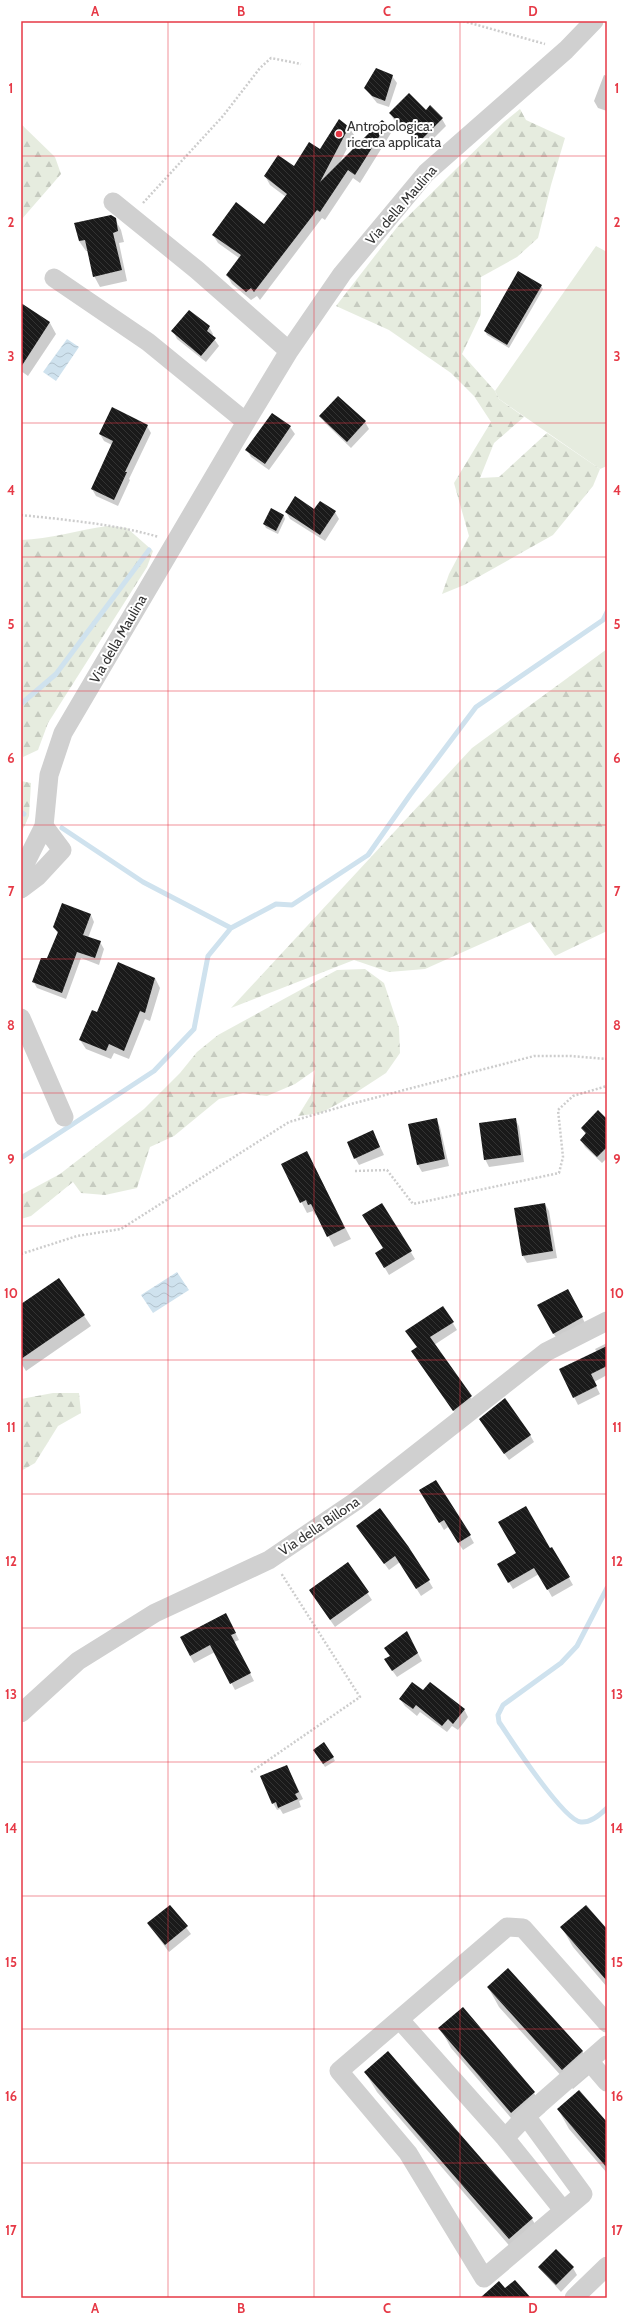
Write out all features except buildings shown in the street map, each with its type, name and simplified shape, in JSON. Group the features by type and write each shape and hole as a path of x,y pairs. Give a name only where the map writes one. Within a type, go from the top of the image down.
{"street":[{"name":"Via della Maulina","path":"21,867 25,864 44,826 49,775 63,733 174,542 289,351 342,274 426,173 566,50 594,21"},
{"path":"113,202 197,270 289,351"},
{"path":"54,278 148,342 246,422"},
{"path":"21,889 37,877 62,850 44,826"},
{"path":"21,1018 64,1117"},
{"name":"Via della Billona","path":"21,1713 78,1660 155,1613 271,1558 356,1502 546,1352 607,1321"},
{"path":"526,2116 583,2194 484,2278 408,2153 339,2071 507,1927 523,1928 607,2023"},
{"path":"400,2020 505,2138 563,2210"},
{"path":"505,2138 526,2116 607,2045"},
{"path":"588,2061 607,2082"},
{"path":"574,2298 607,2266"}],"path":[{"path":"463,21 566,50"},
{"path":"131,217 223,116 260,68 271,58 301,64"},
{"path":"21,515 88,522 135,530 174,542"},
{"path":"21,1254 76,1236 121,1229 288,1122 534,1056 571,1056 607,1059"},
{"path":"355,1170 387,1170 413,1204 559,1173 563,1158 558,1110 574,1096 607,1086"},
{"path":"251,1772 360,1697 271,1558"}],"green space":[{"path":"520,109 526,120 565,138 551,185 538,238 517,257 481,277 481,314 462,354 495,391 499,399 524,417 494,443 480,478 499,477 547,433 600,469 593,486 553,535 464,585 442,594 449,574 469,536 454,483 491,422 474,396 451,373 389,330 336,306 398,226 504,122"},
{"path":"21,124 55,157 61,174 21,220"},
{"path":"596,246 607,252 607,466 600,469 499,399 495,391"},
{"path":"107,526 127,528 153,551 147,567 48,723 38,750 23,757 21,745 21,540 43,538"},
{"path":"607,649 607,931 555,956 530,922 425,969 389,972 354,960 231,1008 472,748"},
{"path":"21,781 31,783 29,816 21,833"},
{"path":"365,969 384,983 399,1028 400,1053 386,1073 343,1101 321,1113 298,1116 311,1095 315,1070 295,1084 267,1096 243,1093 219,1099 174,1136 150,1147 137,1188 105,1195 81,1193 73,1182 31,1216 21,1219 21,1195 60,1174 144,1109 180,1073 197,1052 218,1035 337,970"},
{"path":"53,1393 79,1393 81,1413 58,1426 35,1463 21,1471 21,1399"}],"water":[{"path":"67,339 79,347 56,381 43,372"},
{"path":"177,1272 189,1290 153,1313 141,1295"}],"waterway":[{"path":"21,704 56,674 149,550"},
{"path":"21,1158 154,1071 194,1029 208,956 231,928 276,904 292,905 368,855 410,795 476,707 603,620 607,612"},
{"path":"62,828 143,882 231,928"},
{"path":"607,1588 577,1646 561,1663 503,1705 498,1715 499,1722 538,1778 551,1795 573,1818 581,1822 592,1820 607,1808"}],"place":[{"name":"Antropologica: ricerca applicata","path":"339,134"}]}
